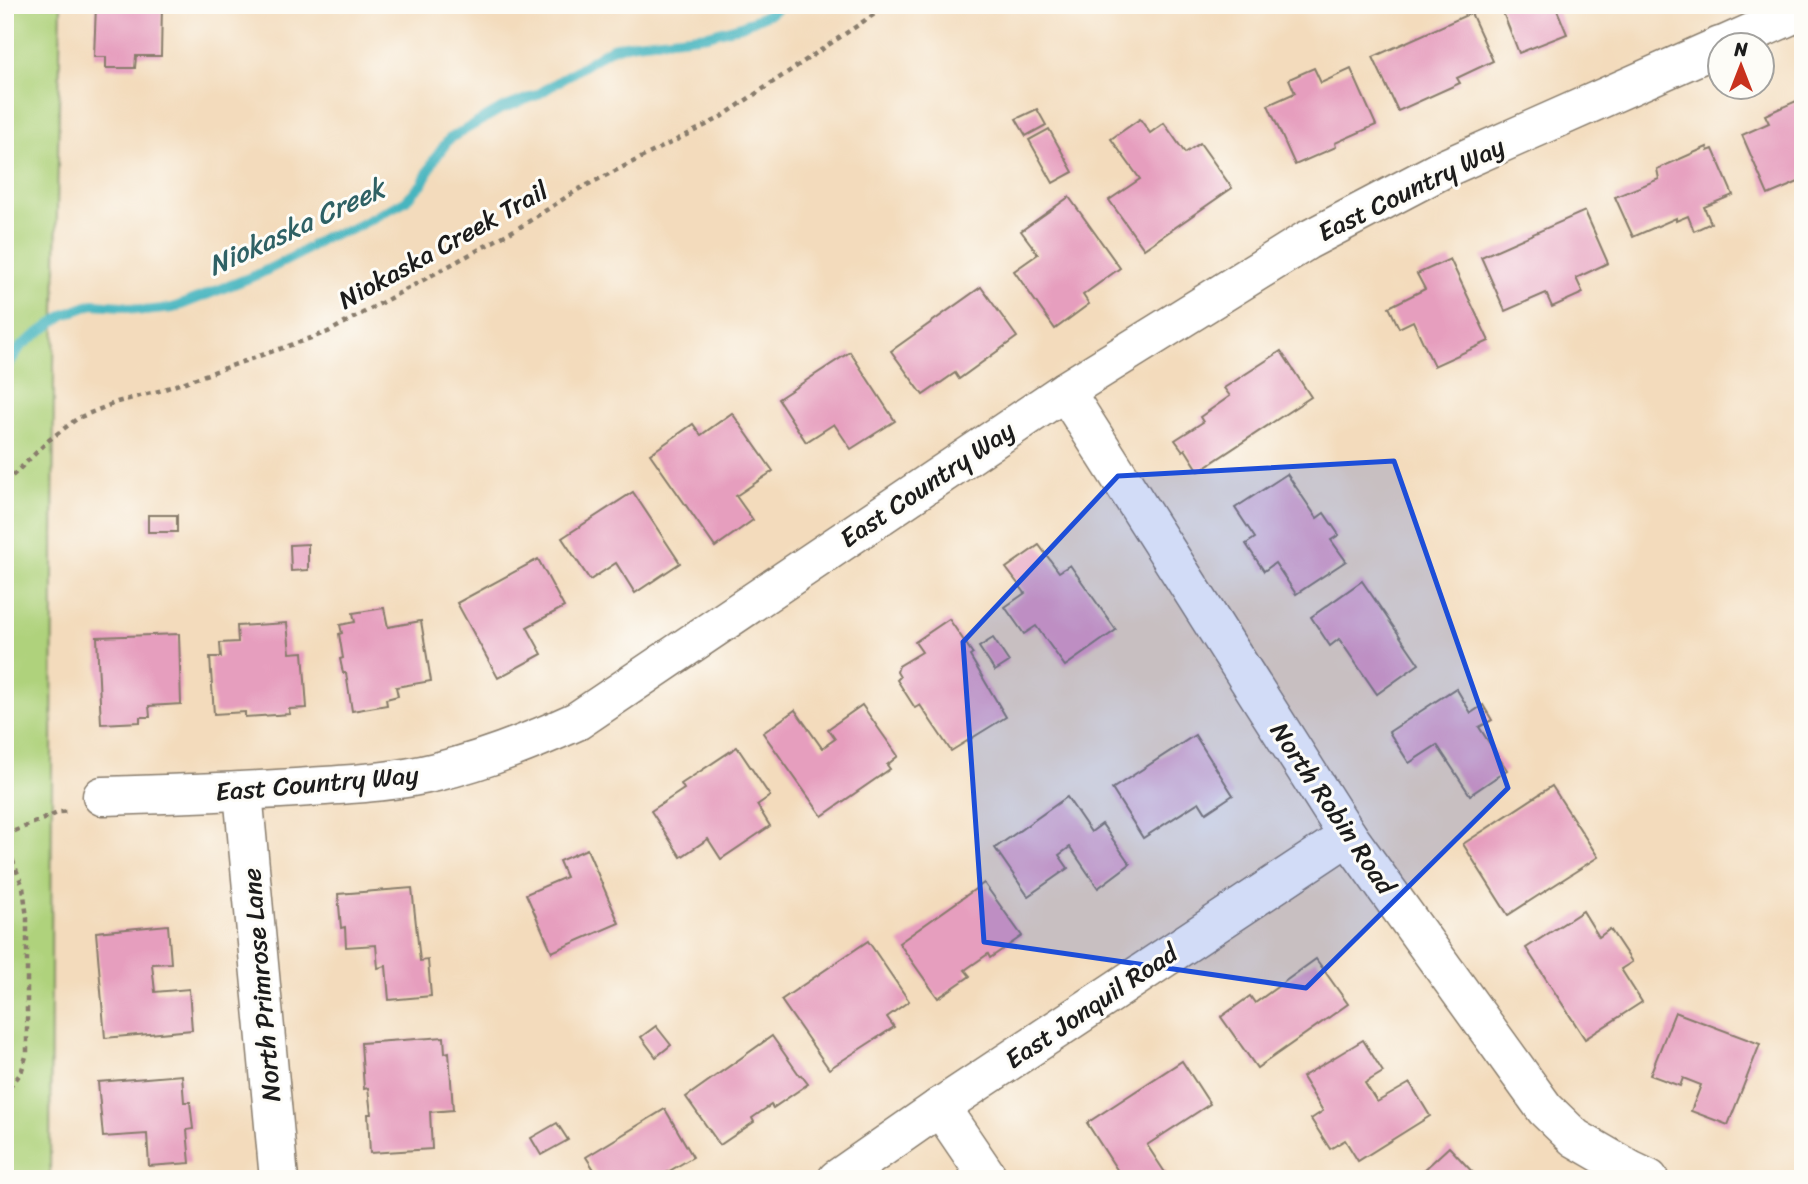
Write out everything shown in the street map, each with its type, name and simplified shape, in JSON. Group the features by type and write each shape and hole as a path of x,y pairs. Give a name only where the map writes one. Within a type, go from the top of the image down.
{"street":[{"name":"East Country Way","path":"1753,32 1803,10"},
{"name":"East Country Way","path":"102,796 243,792 381,782 436,772 533,741 577,721 1065,391 1306,241 1441,170 1706,53"},
{"name":"North Robin Road","path":"1065,391 1348,836 1545,1109 1575,1138 1649,1179"},
{"name":"North Primrose Lane","path":"243,792 279,1179"},
{"name":"East Jonquil Road","path":"836,1179 1348,836"},
{"path":"940,1107 989,1179"}],"path":[{"name":"Niokaska Creek Trail","path":"5,483 50,440 78,418 117,402 159,391 328,332 520,227 579,189 718,120 888,5"},
{"path":"5,835 60,812 97,809 102,796"},
{"path":"5,841 23,887 27,918 27,1053 21,1073 5,1093"}],"highlighted area":[{"path":"1394,461 1508,788 1306,988 984,942 963,642 1118,476"}],"green space":[{"path":"5,5 61,5 54,367 50,1179 5,1179"}],"building":[{"path":"96,5 162,5 161,56 136,56 135,68 106,68 106,57 94,57"},
{"path":"1500,5 1555,5 1567,34 1519,53"},
{"path":"1471,13 1493,61 1457,78 1460,83 1398,111 1373,57"},
{"path":"1314,68 1321,83 1351,69 1376,125 1295,165 1268,105 1295,93 1289,79"},
{"path":"1803,98 1803,180 1768,195 1742,135 1769,123 1765,115"},
{"path":"1037,109 1046,125 1026,136 1016,119"},
{"path":"1140,119 1150,133 1164,123 1185,153 1200,143 1232,188 1144,249 1109,200 1140,179 1111,139"},
{"path":"1049,129 1073,172 1053,183 1029,140"},
{"path":"1707,147 1708,151 1713,149 1733,195 1704,207 1711,223 1694,231 1688,216 1676,221 1676,218 1633,237 1615,197 1659,179 1657,169"},
{"path":"1069,197 1120,268 1083,295 1089,304 1055,329 1014,271 1038,254 1021,231"},
{"path":"1585,211 1608,263 1576,278 1583,293 1552,307 1546,293 1505,311 1481,257"},
{"path":"1450,259 1489,341 1434,366 1413,321 1399,328 1389,307 1425,289 1417,274"},
{"path":"981,287 1017,337 959,379 955,373 923,395 891,351"},
{"path":"1281,351 1311,397 1199,471 1185,449 1183,451 1175,440 1203,422 1200,417 1230,396 1224,388"},
{"path":"850,352 895,421 851,449 834,424 806,442 778,399"},
{"path":"732,413 773,471 736,496 753,520 715,547 650,454 693,424 701,435"},
{"path":"1287,474 1317,518 1324,513 1339,535 1331,540 1346,561 1296,594 1275,563 1264,571 1246,544 1255,538 1235,508"},
{"path":"633,492 680,563 635,593 616,563 590,580 562,538"},
{"path":"148,515 177,515 177,532 148,532"},
{"path":"308,544 308,570 291,571 290,545"},
{"path":"1039,545 1059,572 1070,565 1116,630 1065,666 1036,626 1024,634 1005,607 1025,593 1006,568"},
{"path":"538,559 564,607 527,627 542,654 498,678 457,603"},
{"path":"1362,581 1419,664 1377,694 1339,639 1330,646 1311,617"},
{"path":"384,608 388,627 421,621 431,681 396,687 398,696 386,699 387,705 352,711 346,673 343,673 340,659 343,658 340,625 355,622 353,613"},
{"path":"949,619 973,654 970,656 1006,717 951,751 920,705 915,708 897,680 900,677 897,672 899,666 922,652 915,642"},
{"path":"287,623 290,653 303,652 307,708 289,709 290,714 245,717 245,712 214,714 210,657 221,657 220,643 238,642 237,626"},
{"path":"179,634 181,704 149,706 150,717 140,717 140,722 101,724 97,637"},
{"path":"993,638 1009,662 995,671 979,647"},
{"path":"1456,688 1471,713 1483,705 1492,720 1479,727 1507,770 1470,795 1437,745 1409,763 1389,732"},
{"path":"862,705 898,756 887,765 890,769 822,816 763,733 795,710 822,748 835,739 828,729"},
{"path":"1195,735 1233,795 1206,813 1199,802 1143,838 1112,789"},
{"path":"737,747 770,796 757,805 770,826 721,859 708,839 681,857 651,811 684,789 681,784"},
{"path":"1552,786 1598,857 1508,915 1463,844"},
{"path":"1067,797 1091,832 1102,824 1130,864 1098,888 1070,847 1059,855 1068,868 1028,896 995,848"},
{"path":"587,849 619,923 552,952 526,894 566,877 559,861"},
{"path":"984,883 1022,936 990,958 988,954 965,970 970,976 938,998 899,943"},
{"path":"412,888 420,961 428,960 431,996 389,1000 386,966 378,968 376,945 346,947 345,927 341,928 338,894"},
{"path":"1583,911 1599,937 1610,929 1632,962 1621,969 1642,1002 1585,1039 1526,948"},
{"path":"168,925 171,963 152,964 155,992 189,989 192,1030 105,1038 96,932"},
{"path":"868,941 909,1001 887,1017 894,1027 829,1069 781,1000"},
{"path":"1316,959 1348,1004 1257,1068 1221,1017 1250,996 1255,1003"},
{"path":"1675,1012 1760,1044 1728,1125 1691,1111 1701,1085 1683,1078 1680,1086 1650,1075"},
{"path":"656,1026 671,1045 656,1057 641,1037"},
{"path":"772,1036 808,1084 773,1108 771,1105 752,1118 754,1122 720,1145 686,1097"},
{"path":"444,1037 445,1053 449,1052 453,1110 430,1112 432,1149 370,1153 368,1114 371,1114 368,1088 364,1089 361,1043"},
{"path":"1363,1040 1383,1072 1365,1083 1377,1102 1410,1083 1430,1116 1358,1161 1345,1140 1330,1149 1311,1119 1323,1111 1302,1077"},
{"path":"1182,1061 1210,1104 1147,1145 1168,1177 1123,1179 1087,1123"},
{"path":"182,1075 184,1102 190,1102 193,1129 187,1130 190,1163 149,1166 147,1134 103,1137 98,1082"},
{"path":"665,1109 693,1157 656,1179 600,1179 586,1157"},
{"path":"557,1123 568,1140 541,1155 531,1138"},
{"path":"1449,1147 1476,1179 1423,1179 1427,1175 1423,1171"}],"waterway":[{"name":"Niokaska Creek","path":"5,370 21,346 64,315 93,304 144,311 173,308 259,274 299,254 325,237 350,230 405,201 422,184 449,139 501,109 537,95 612,48 708,35 741,26 773,12 781,5"}]}
